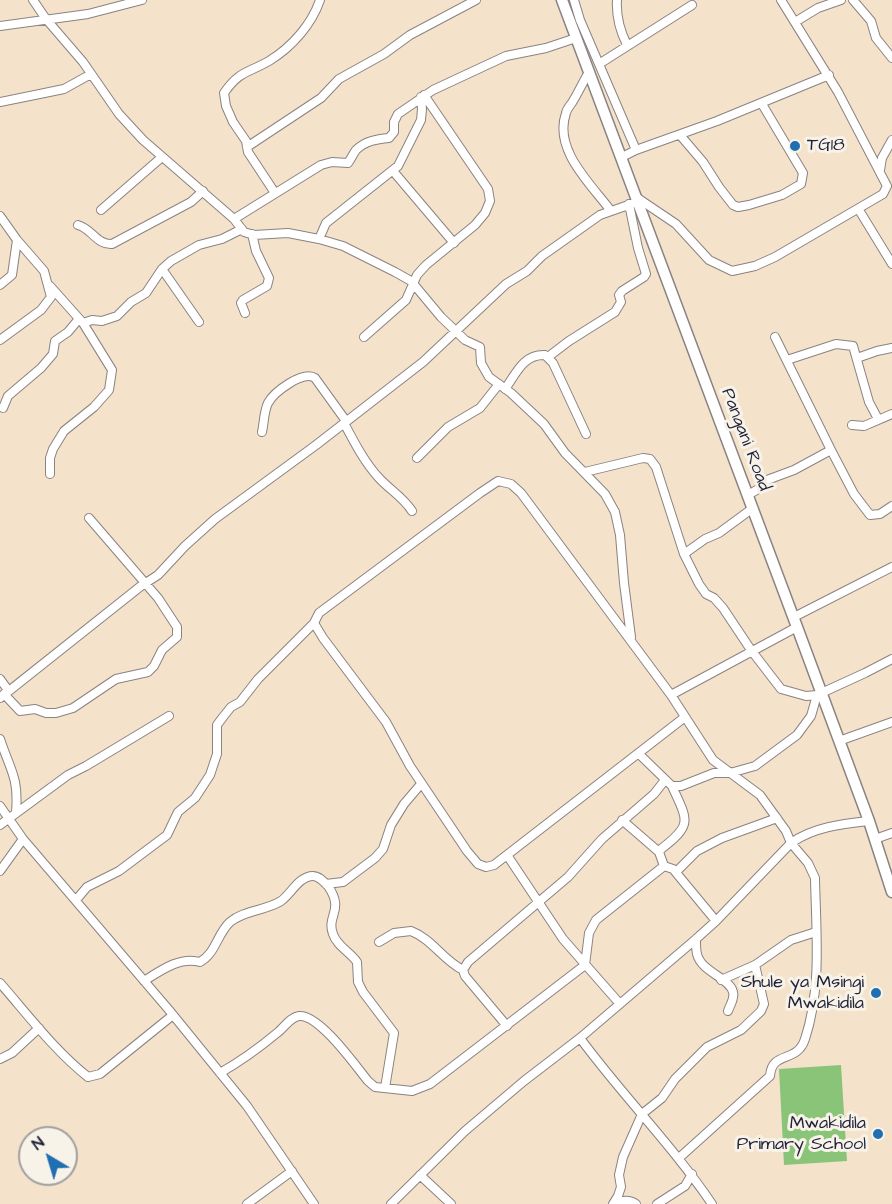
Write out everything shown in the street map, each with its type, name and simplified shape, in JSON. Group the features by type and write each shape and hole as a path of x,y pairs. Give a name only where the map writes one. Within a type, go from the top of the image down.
{"main road":[{"name":"Pangani Road","path":"562,0 622,157 634,201 796,622 819,695 869,821 892,892"}],"street":[{"path":"33,0 120,114 143,140 234,219 244,232 252,234 288,233 343,246 411,281 456,332 480,348 483,369 489,377 544,424 565,453 605,494 615,512 621,536 629,632 634,646"},
{"path":"0,27 88,14 142,0"},
{"path":"275,193 248,152 246,141 226,106 224,93 240,74 271,60 303,32 320,0"},
{"path":"248,147 321,98 339,79 384,54 410,35 476,0"},
{"path":"574,0 580,20 636,150"},
{"path":"618,0 616,11 621,34 627,45"},
{"path":"3,696 158,575 215,519 423,362 506,284 527,271 542,256 600,215 634,201 649,204 676,225 709,260 732,271 755,266 775,257 824,227 888,193 880,171 829,75 781,0"},
{"path":"795,22 820,4 841,0"},
{"path":"853,0 871,21 876,38 892,58"},
{"path":"599,64 692,5"},
{"path":"234,219 321,165 332,162 348,163 355,151 363,145 389,138 394,132 394,122 398,114 422,96 506,56 546,48 576,38"},
{"path":"883,46 892,43"},
{"path":"589,72 566,112 563,126 570,156 611,210"},
{"path":"0,102 64,89 91,74"},
{"path":"622,157 762,104 829,75"},
{"path":"319,239 326,223 398,166 421,120 422,96"},
{"path":"364,337 406,300 417,275 475,225 485,213 490,201 488,189 422,96"},
{"path":"680,135 703,162 718,187 733,205 738,207 749,205 782,195 801,184 803,173 762,104"},
{"path":"880,171 882,158 892,140"},
{"path":"101,210 162,158"},
{"path":"393,171 454,243"},
{"path":"78,225 86,228 100,242 112,244 191,202 202,191"},
{"path":"548,357 615,312 621,302 619,294 644,277 645,271 638,248 634,201"},
{"path":"859,210 892,264"},
{"path":"0,217 44,271 50,286 51,297 41,310 0,340"},
{"path":"3,408 8,396 41,368 53,354 55,341 81,322 117,316 131,302 146,293 162,269 182,254 242,229"},
{"path":"246,313 241,303 267,286 269,278 256,250 252,234"},
{"path":"0,285 12,275 17,240"},
{"path":"162,269 199,322"},
{"path":"50,286 81,322 112,370 110,390 94,407 64,431 53,449 50,458 50,474"},
{"path":"775,337 854,494 870,515 880,514 892,506"},
{"path":"787,360 836,344 853,346 869,402 878,419"},
{"path":"857,358 892,348"},
{"path":"417,458 448,428 480,408 521,365 538,355 548,357 566,388 586,434"},
{"path":"262,432 269,401 280,390 304,375 310,375 315,378 345,422 352,440 377,476 406,501 412,511"},
{"path":"852,425 872,424 892,414"},
{"path":"748,495 760,488 767,480 794,470 831,450"},
{"path":"585,472 643,458 650,459 656,467 684,554 699,584 706,594 714,598 723,608 781,689 806,696 819,695 892,658"},
{"path":"75,900 87,887 119,871 167,835 178,812 195,798 210,775 217,754 218,725 223,717 314,623 319,613 498,481 511,484 521,492 670,695 713,760 760,795 786,831 791,843 808,863 815,878 814,1000 801,1049 771,1066 770,1076 679,1158"},
{"path":"684,554 705,539 719,533 753,508"},
{"path":"0,679 3,696 20,711 35,709 46,713 56,713 74,708 116,679 148,672 154,666 162,650 177,637 177,627 158,598 89,518"},
{"path":"670,695 892,567"},
{"path":"314,623 386,722 442,816 478,864 486,867 494,865 685,717"},
{"path":"669,783 681,786 714,773 730,773 755,765 797,735 811,716 819,695"},
{"path":"0,825 68,775 170,716"},
{"path":"839,741 892,722"},
{"path":"0,739 13,769 18,792 13,815"},
{"path":"639,754 669,783 686,819 684,826 659,852"},
{"path":"463,970 468,962 568,877 622,820 669,783"},
{"path":"326,884 344,882 375,858 383,849 391,825 404,804 421,784"},
{"path":"0,806 13,815 23,839 247,1106 314,1204"},
{"path":"676,872 697,851 722,838 777,818"},
{"path":"622,820 659,852 664,866"},
{"path":"391,1204 465,1131 580,1038 716,921 791,843 802,835 814,831 869,821"},
{"path":"875,839 892,833"},
{"path":"0,871 23,839"},
{"path":"507,855 563,939 620,1004"},
{"path":"664,866 676,872 716,921"},
{"path":"220,1073 250,1055 280,1032 293,1018 299,1016 309,1017 320,1025 375,1087 412,1091 430,1084 585,965 589,933 596,920 664,866"},
{"path":"144,981 168,967 192,959 200,962 214,948 220,932 231,921 242,915 273,906 304,878 317,877 326,884 336,900 332,933 338,944 357,962 358,982 363,992 394,1033 385,1088"},
{"path":"379,942 394,933 411,931 434,945 444,957 463,970 465,976 507,1026"},
{"path":"721,980 755,965 791,940 816,933"},
{"path":"696,939 697,955 701,962 733,991 728,1011"},
{"path":"613,1204 621,1187 619,1175 623,1157 642,1114 662,1098 675,1079 707,1047 741,1029 761,1011 764,1004 755,965"},
{"path":"0,983 39,1028 88,1077 100,1074 173,1015"},
{"path":"0,1059 12,1053 39,1028"},
{"path":"580,1038 604,1070 692,1174 712,1204"},
{"path":"247,1204 292,1171"},
{"path":"420,1174 451,1204"},
{"path":"657,1204 685,1186 692,1174"},
{"path":"613,1204 622,1200 636,1204"}],"green space":[{"path":"841,1065 847,1161 784,1165 779,1069"}],"place":[{"name":"TG18","path":"795,146"},
{"name":"Shule ya Msingi Mwakidila","path":"876,993"},
{"name":"Mwakidila Primary School","path":"878,1134"}]}
